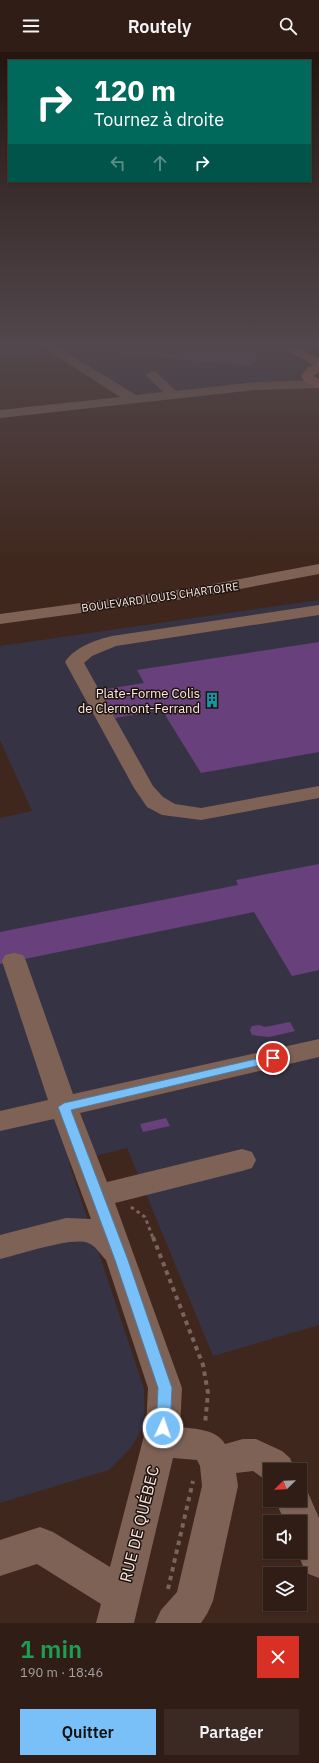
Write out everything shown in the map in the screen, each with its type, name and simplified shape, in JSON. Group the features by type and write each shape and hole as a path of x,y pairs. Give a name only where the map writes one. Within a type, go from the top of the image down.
{"street":[{"name":"BOULEVARD LOUIS CHARTOIRE","path":"0,619 198,592 319,569"},
{"path":"319,610 112,641 86,652 74,662 144,788 155,802 170,810 201,814 319,792"},
{"name":"RUE DE QUÉBEC","path":"14,961 64,1107 121,1260 165,1388 163,1428 119,1610"},
{"path":"0,1121 319,1048"},
{"path":"97,1196 242,1160"},
{"path":"0,1246 74,1228 86,1229 98,1233 108,1240 121,1260"},
{"path":"160,1440 202,1445 209,1449 217,1463 220,1486 194,1601 174,1623"},
{"path":"217,1463 249,1454 265,1458 270,1463"},
{"path":"296,1507 319,1560"},
{"path":"0,1558 40,1545 119,1610"}],"shaded area":[{"path":"319,600 319,1325 213,1356 127,1148 69,1163 144,1389 145,1424 130,1449 109,1470 0,1503 0,818 32,811 0,740 0,646"}],"building":[{"name":"Plate-Forme Colis de Clermont-Ferrand","path":"319,642 319,752 201,773 162,710 115,718 100,690 144,683 137,670"},
{"path":"319,864 319,970 292,976 254,912 0,964 0,932 238,885 236,880"},
{"path":"290,1022 295,1031 269,1037 252,1035 250,1030 252,1026 259,1025 265,1027"},
{"path":"166,1118 170,1126 143,1132 140,1124"}],"place":[{"name":"Plate-Forme Colis de Clermont-Ferrand","path":"212,700"}],"route":[{"path":"163,1428 165,1388 121,1260 64,1107 273,1058"}]}
